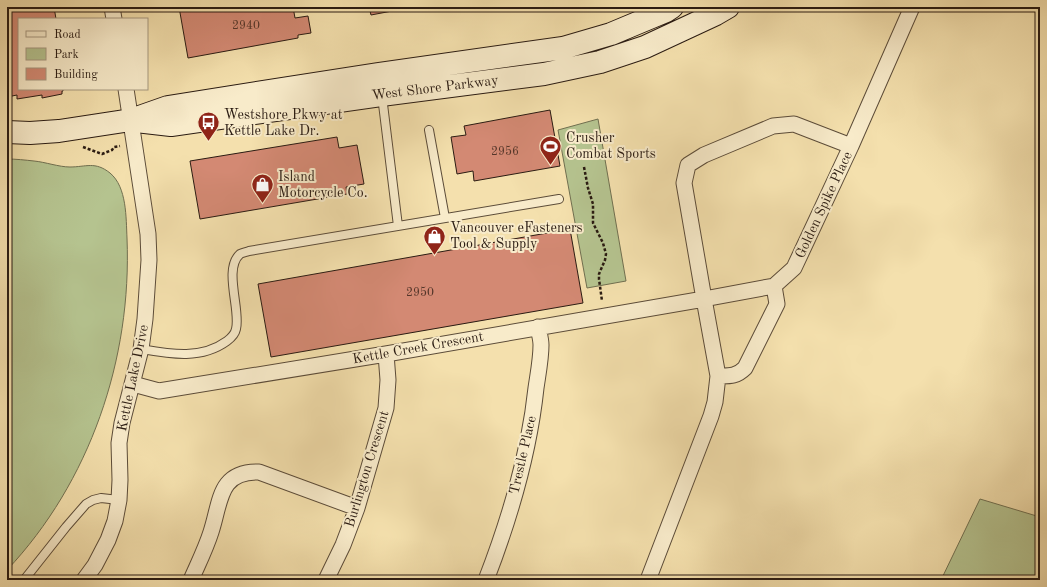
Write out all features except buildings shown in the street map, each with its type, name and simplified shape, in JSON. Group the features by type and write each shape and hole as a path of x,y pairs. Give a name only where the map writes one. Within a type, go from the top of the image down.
{"main road":[{"name":"West Shore Parkway","path":"7,132 30,133 52,131 131,120 171,125 563,48 611,34 666,11 672,7"},
{"name":"West Shore Parkway","path":"380,84 544,74 600,62 645,47 728,7"}],"street":[{"path":"112,7 114,18"},
{"name":"Golden Spike Place","path":"774,286 794,268 851,146 912,7"},
{"name":"Kettle Lake Drive","path":"84,580 95,565 108,540 119,500 120,436 141,349 148,286 148,234 126,90"},
{"path":"648,580 711,416 715,402 718,376 684,183 688,165 704,155 773,126 794,124 851,146"},
{"path":"718,376 734,375 740,373 745,368 777,304 774,286"},
{"name":"Kettle Creek Crescent","path":"133,384 159,391 386,354 774,286"},
{"name":"Trestle Place","path":"486,580 497,552 526,454 535,400 541,349 538,327"},
{"name":"Burlington Crescent","path":"326,580 343,545 357,508 386,408 388,380 386,354"},
{"path":"191,580 211,533 224,487 231,479 239,474 258,472 357,508"}],"lane":[{"path":"380,84 398,226"},
{"path":"429,130 445,218"},
{"path":"141,349 176,355 192,354 219,347 232,338 236,331 237,322 233,293 234,263 240,254 249,251 559,199"},
{"path":"24,580 86,504 93,500 102,498 119,500"}],"path":[{"path":"584,167 593,204 593,223 603,243 606,254 599,274 602,302"}],"green space":[{"path":"598,119 626,281 587,288 558,130"},
{"path":"7,159 66,167 95,166 105,169 116,179 123,194 126,212 127,283 122,329 113,373 100,416 83,458 61,498 36,535 7,570"},
{"path":"980,499 1040,517 1040,580 941,580"}],"place":[{"name":"Westshore Pkwy at Kettle Lake Dr.","path":"208,142"},
{"name":"Crusher Combat Sports","path":"550,166"},
{"name":"Island Motorcycle Co.","path":"262,204"},
{"name":"Vancouver eFasteners Tool & Supply","path":"435,256"}]}
